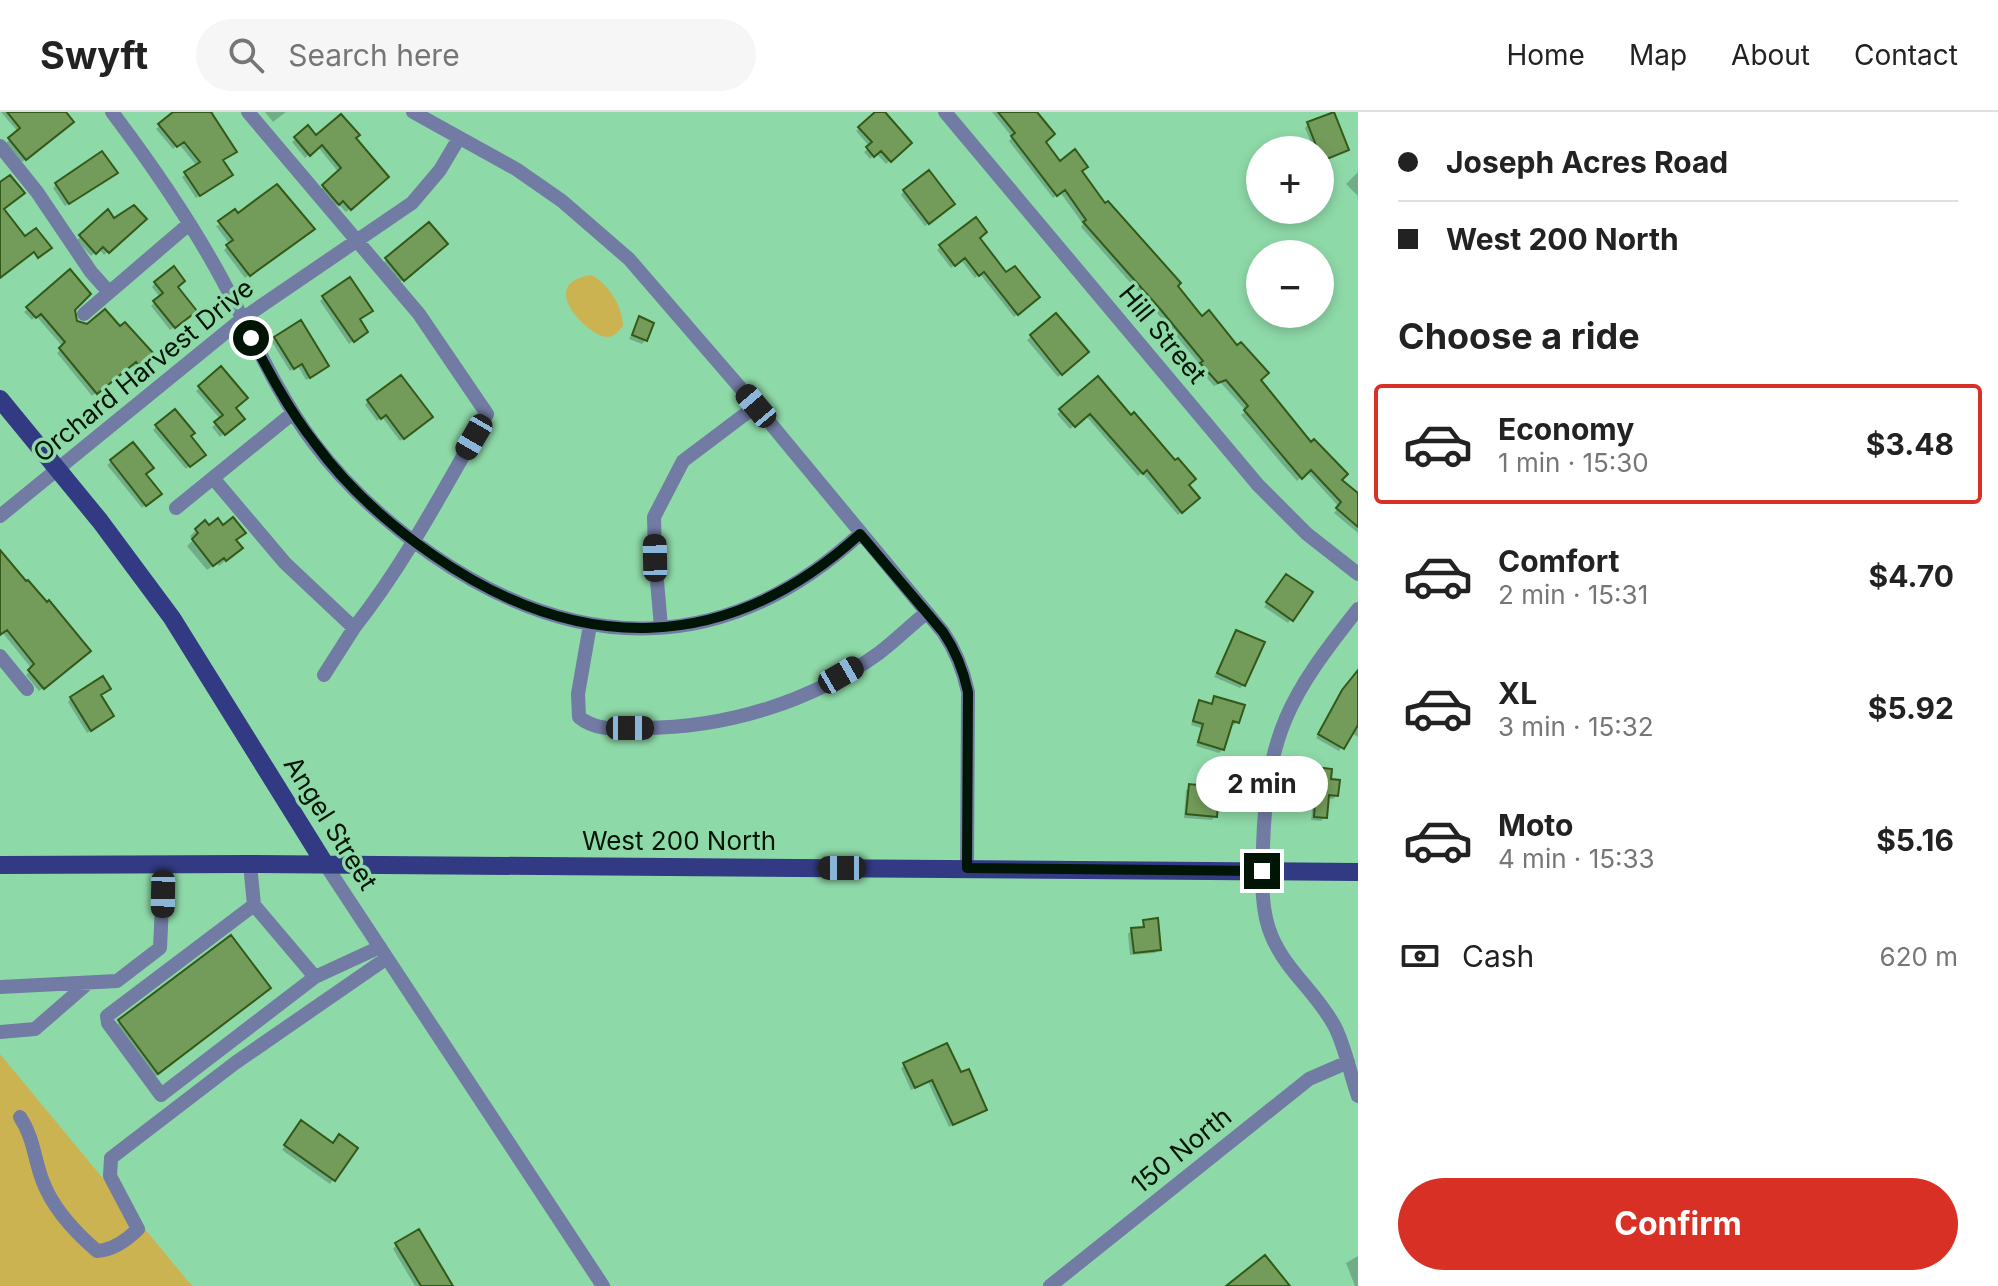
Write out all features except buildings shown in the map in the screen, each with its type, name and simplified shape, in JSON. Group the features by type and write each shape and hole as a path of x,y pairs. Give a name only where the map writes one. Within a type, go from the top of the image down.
{"main road":[{"name":"Angel Street","path":"0,399 58,468 172,618 325,864"},
{"name":"West 200 North","path":"0,865 164,863 1358,872"}],"street":[{"path":"112,112 160,177 189,224 293,413 314,443 363,497 414,542 497,595 542,613 590,625 626,629 701,622 741,610 777,594 809,576 860,534"},
{"path":"248,112 419,314 487,414 414,542 324,675"},
{"path":"413,112 516,169 595,228 629,259 756,406 955,649 968,692 967,868"},
{"name":"Hill Street","path":"945,112 1258,485 1307,534 1358,574"},
{"name":"Orchard Harvest Drive","path":"0,516 242,319 412,203 440,170 459,138"},
{"path":"0,146 108,291"},
{"path":"84,314 189,224"},
{"path":"661,627 654,517 683,461 756,406"},
{"path":"176,508 293,413"},
{"path":"213,478 285,563 354,628"},
{"path":"1358,609 1315,664 1295,696 1281,727 1264,799 1262,871 1271,934 1289,967 1334,1025 1358,1096"},
{"path":"590,625 578,694 579,717 588,725 602,728 657,728 696,725 772,709 819,687 878,653 926,613"},
{"path":"0,656 27,689"},
{"path":"0,987 117,981 160,948 163,940 164,863"},
{"path":"250,864 254,905 315,977"},
{"name":"Angel Street","path":"325,864 603,1286"},
{"path":"254,905 107,1016 108,1023 161,1095 315,977 383,953"},
{"path":"20,1117 30,1132 50,1197 82,1238 97,1251 108,1250 138,1229 110,1176 111,1158 383,953"},
{"path":"0,1032 35,1029 88,983"},
{"name":"150 North","path":"1050,1286 1309,1079 1348,1062"}],"shaded area":[{"path":"591,275 609,290 620,311 623,326 612,336 599,335 589,329 579,320 567,299 567,288 575,280"},
{"path":"0,1054 187,1280 193,1286 0,1286"}],"route":[{"path":"251,338 293,413 314,443 363,497 414,542 454,570 497,595 542,613 590,625 626,629 701,622 741,610 777,594 809,576 860,534 943,632 955,649 963,670 968,692 967,868 1262,871"}]}
